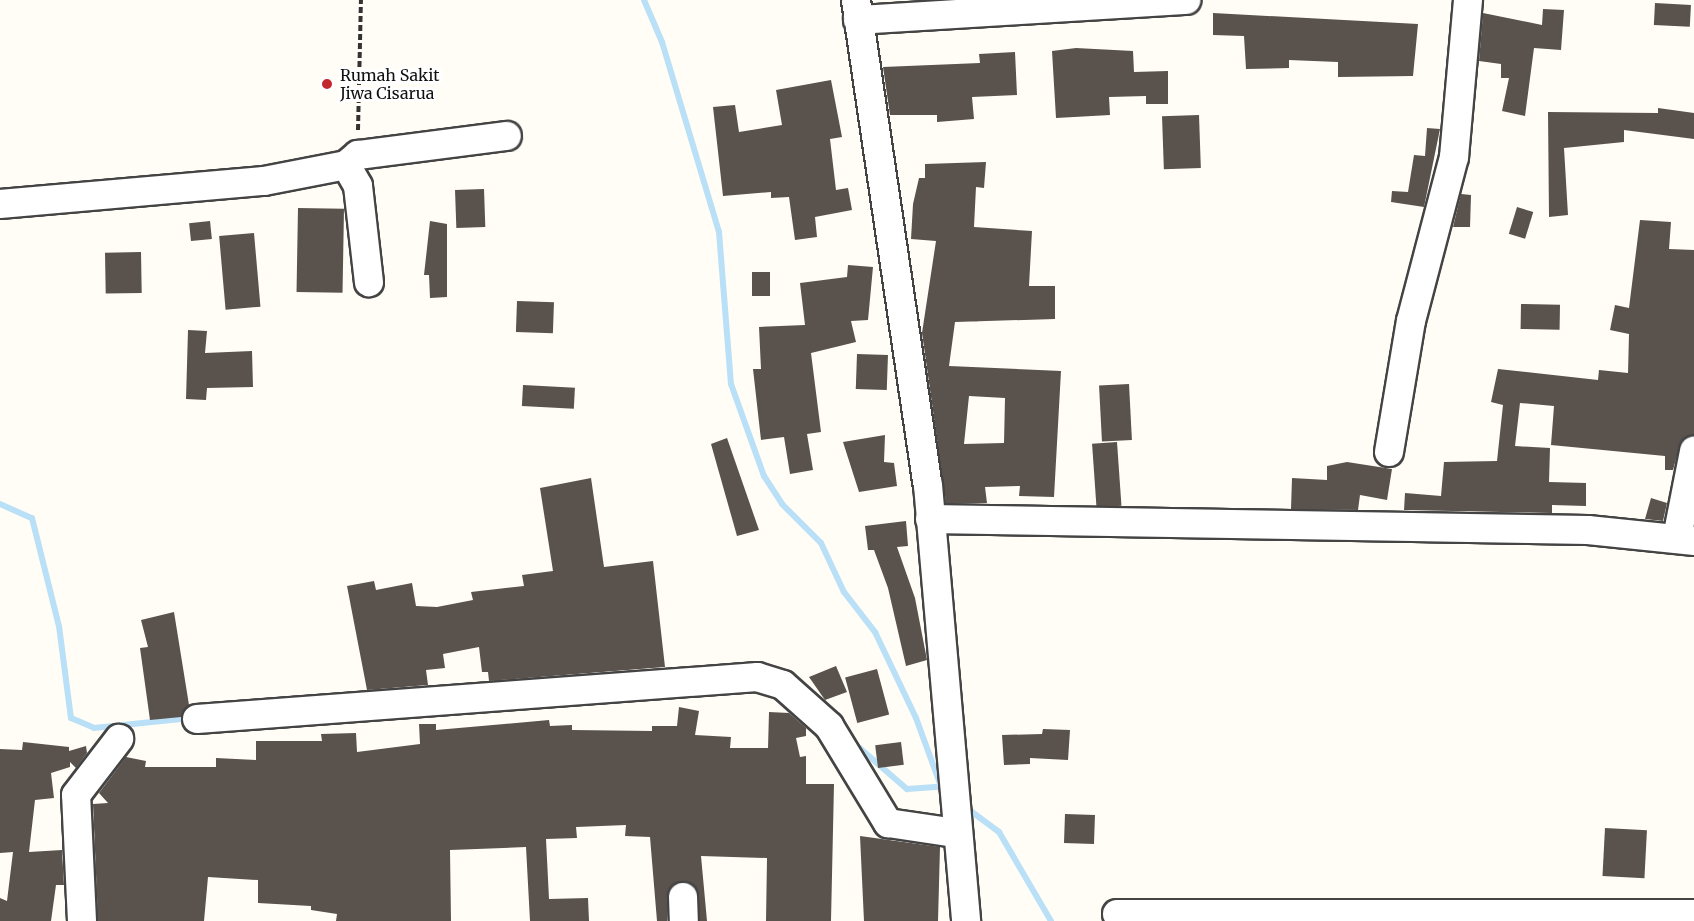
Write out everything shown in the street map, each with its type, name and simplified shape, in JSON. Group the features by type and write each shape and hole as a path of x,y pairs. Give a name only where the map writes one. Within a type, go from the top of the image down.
{"street":[{"path":"966,921 953,804 930,519 857,10 1186,0"},
{"path":"1389,452 1411,321 1454,157 1468,0"},
{"path":"0,204 264,181 352,160 507,136"},
{"path":"352,160 358,186 369,282"},
{"path":"930,519 1588,530 1686,539 1694,451"},
{"path":"197,719 757,677 783,686 829,726 888,824 956,832"},
{"path":"82,921 76,795 119,739"},
{"path":"1117,914 1694,914"}],"path":[{"path":"352,160 361,0"}],"building":[{"path":"1655,3 1691,5 1690,27 1654,25"},
{"path":"1543,9 1564,10 1561,50 1534,48 1525,116 1502,111 1509,78 1501,78 1501,64 1479,61 1483,13 1542,25"},
{"path":"1213,13 1418,24 1413,76 1338,77 1338,62 1289,60 1289,68 1246,69 1244,36 1213,35"},
{"path":"1076,48 1133,51 1134,72 1168,71 1168,104 1146,104 1146,96 1109,97 1110,115 1056,118 1052,51"},
{"path":"1015,52 1017,95 972,97 974,119 937,122 937,115 890,115 883,67 980,63 979,54"},
{"path":"831,80 842,137 830,139 836,190 848,188 852,210 815,217 817,237 795,240 789,197 771,198 771,192 723,196 713,107 735,105 739,132 782,125 776,90"},
{"path":"1658,108 1694,113 1694,139 1624,130 1624,142 1564,148 1568,215 1549,217 1548,112 1658,113"},
{"path":"1199,115 1201,168 1164,169 1162,116"},
{"path":"1427,128 1440,129 1424,207 1391,202 1392,191 1408,192 1414,155 1425,156"},
{"path":"986,162 984,188 976,187 974,227 1032,231 1029,286 1055,286 1055,319 955,322 949,366 1061,371 1054,497 1019,496 1020,486 985,487 987,503 946,503 922,333 936,241 911,239 913,204 919,178 925,178 925,164","holes":["969,396 1005,398 1004,443 964,444"]},
{"path":"484,189 485,227 456,228 455,190"},
{"path":"1461,194 1471,195 1470,227 1453,227"},
{"path":"1517,207 1533,212 1525,239 1509,234"},
{"path":"298,208 344,209 343,293 297,292"},
{"path":"1640,220 1671,222 1669,249 1694,250 1694,435 1681,441 1673,470 1665,470 1665,456 1551,445 1554,406 1520,403 1515,446 1550,448 1549,482 1586,483 1586,506 1552,505 1552,513 1404,510 1405,493 1441,496 1444,462 1497,461 1503,405 1491,402 1498,369 1598,380 1599,370 1628,373 1629,334 1610,330 1615,305 1629,308"},
{"path":"210,221 212,239 191,241 189,223"},
{"path":"430,221 447,224 447,297 430,298 429,275 424,275"},
{"path":"254,233 260,307 226,310 219,236"},
{"path":"141,252 142,293 106,294 105,253"},
{"path":"848,265 873,267 868,320 851,321 856,342 811,353 821,432 807,434 813,470 790,474 784,437 761,440 753,369 761,369 759,327 805,325 800,283 847,277"},
{"path":"752,272 770,272 770,296 752,296"},
{"path":"517,301 554,302 553,333 516,332"},
{"path":"1521,304 1560,305 1560,330 1521,329"},
{"path":"188,330 207,331 205,353 252,351 253,387 207,388 206,400 186,399"},
{"path":"857,354 888,355 887,390 856,389"},
{"path":"1129,384 1132,440 1102,441 1099,386"},
{"path":"523,385 575,388 574,409 522,406"},
{"path":"885,435 884,462 894,463 897,486 859,492 843,442"},
{"path":"727,438 759,530 737,536 711,444"},
{"path":"1117,442 1121,506 1097,508 1092,444"},
{"path":"1347,462 1392,469 1387,500 1360,495 1358,510 1291,509 1292,478 1327,480 1327,466"},
{"path":"591,478 604,567 653,561 665,667 489,681 488,672 482,672 479,647 443,654 445,668 426,670 428,685 367,690 347,586 374,581 376,590 412,583 416,606 437,607 473,600 471,592 524,586 522,575 553,571 540,488"},
{"path":"1651,498 1667,503 1663,521 1645,519"},
{"path":"906,521 908,546 897,547 915,598 927,660 906,666 888,588 874,550 868,550 865,526"},
{"path":"174,612 189,705 181,717 150,720 140,648 148,647 141,620"},
{"path":"836,666 847,692 825,700 809,677"},
{"path":"877,669 889,714 857,723 845,678"},
{"path":"679,707 699,711 695,735 731,737 730,748 768,748 769,712 789,713 806,728 806,736 796,738 800,757 806,756 806,784 834,784 831,921 766,921 767,858 701,856 707,921 700,921 697,889 683,881 668,890 667,921 657,921 650,837 625,836 626,825 576,827 577,838 546,839 549,899 588,898 589,921 530,921 526,847 450,850 451,921 336,921 337,914 311,910 311,906 258,903 258,880 208,877 204,921 98,921 93,804 108,803 99,793 126,757 146,761 145,767 216,767 216,758 256,760 256,741 322,741 321,734 356,733 357,752 420,744 419,724 436,724 436,730 549,720 550,726 572,725 572,730 652,731 652,726 677,726"},
{"path":"1043,729 1070,730 1068,760 1030,758 1030,764 1004,765 1002,735 1042,734"},
{"path":"23,742 69,747 69,751 86,746 87,753 76,768 70,762 70,767 51,773 54,798 35,800 29,852 62,850 64,885 56,885 51,921 0,921 0,898 7,901 13,852 0,853 0,749 22,750"},
{"path":"901,742 904,765 878,768 875,745"},
{"path":"1065,814 1095,815 1094,844 1064,843"},
{"path":"1605,828 1647,830 1644,878 1602,876"},
{"path":"860,836 940,847 938,921 864,921"}],"waterway":[{"path":"644,0 662,42 719,232 731,384 764,476 782,504 821,543 844,592 875,632 916,718 942,789"},
{"path":"0,504 32,518 59,626 71,718 94,728 190,718"},
{"path":"855,744 907,789 939,787"},
{"path":"964,806 999,832 1051,921"}],"place":[{"name":"Rumah Sakit Jiwa Cisarua","path":"327,84"}]}
